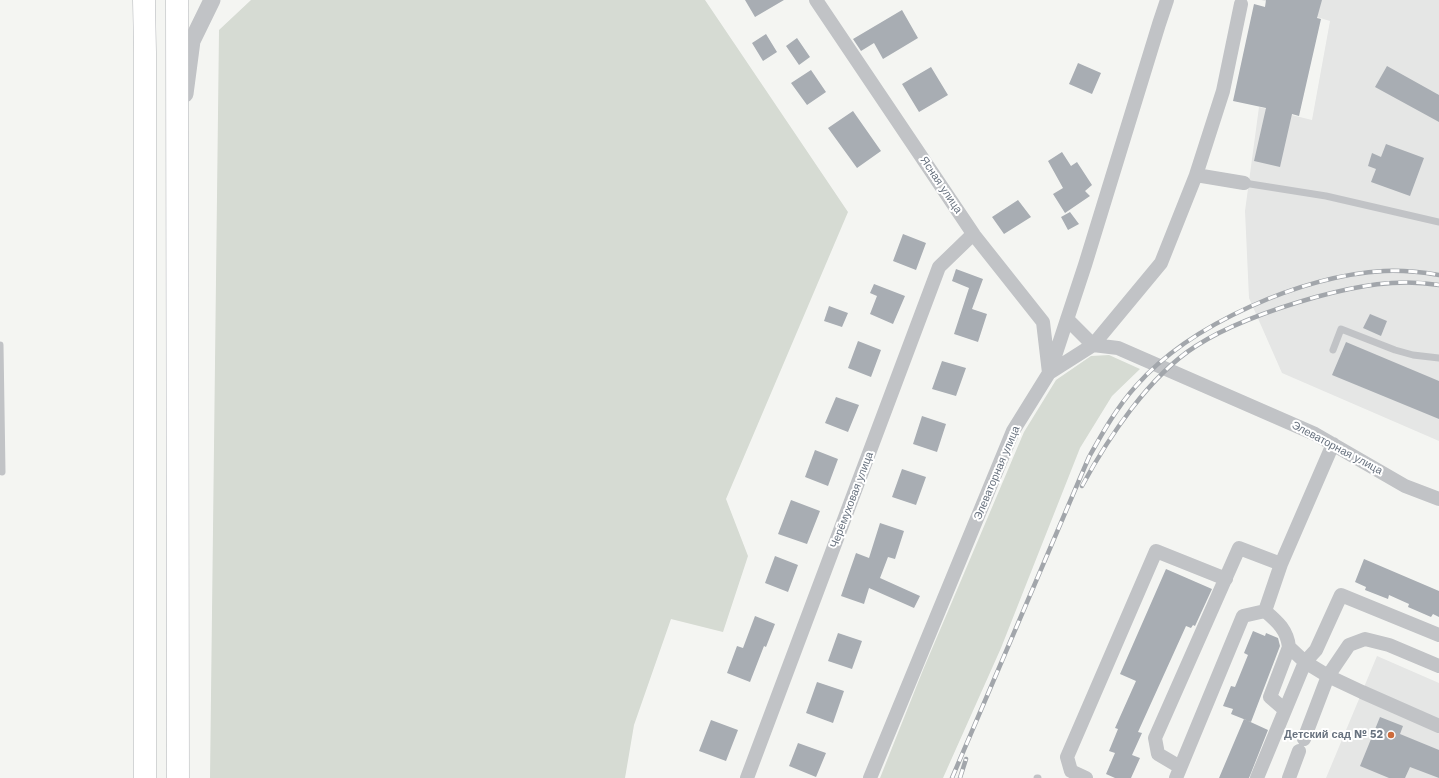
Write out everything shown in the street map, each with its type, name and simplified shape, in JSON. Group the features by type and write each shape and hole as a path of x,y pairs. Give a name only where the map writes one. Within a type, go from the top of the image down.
{"main road":[{"path":"144,0 145,778"},
{"path":"177,0 178,778"}],"street":[{"path":"177,159 192,41 212,0"},
{"name":"Ясная улица","path":"816,0 974,235 1043,322 1049,373"},
{"path":"1049,373 1158,24 1168,0"},
{"path":"1067,319 1093,345 1161,263 1196,175 1222,91 1241,4"},
{"path":"1196,175 1244,182"},
{"name":"Черёмуховая улица","path":"747,778 939,267 974,235"},
{"name":"Элеваторная улица","path":"870,778 1013,431 1049,373 1093,345 1118,348 1315,434 1406,486 1439,499"},
{"path":"1265,611 1281,564 1333,444"},
{"path":"1265,611 1243,616 1178,772 1158,754 1155,738 1239,548 1281,564"},
{"path":"1086,778 1071,771 1067,757 1156,551 1226,579"},
{"path":"1257,778 1305,662 1316,650 1341,595 1439,635"},
{"path":"1265,611 1277,622 1287,636 1288,647 1270,697 1285,710"},
{"path":"1288,778 1328,676 1349,645 1364,639 1389,645 1439,666"},
{"path":"1288,647 1305,662 1328,676 1439,726"}],"lane":[{"path":"1244,182 1326,196 1439,222"},
{"path":"1333,350 1341,329 1413,355 1439,358"},
{"path":"0,344 2,472"}],"shaded area":[{"path":"251,0 705,0 848,212 726,499 748,556 723,632 671,619 634,725 625,778 210,778 219,30"},
{"path":"1261,0 1439,0 1439,441 1282,373 1249,298 1245,211 1259,107 1312,120 1330,21"},
{"path":"1109,355 1140,369 1112,396 1080,448 1001,648 943,778 880,778 923,670 1024,432 1056,380 1091,356"},
{"name":"Детский сад № 52","path":"1377,656 1439,683 1439,778 1326,778"}],"building":[{"path":"745,0 784,0 755,17"},
{"path":"1266,0 1322,0 1317,18 1321,19 1299,116 1292,114 1280,167 1254,161 1266,108 1233,101 1254,4 1265,7"},
{"path":"902,10 918,38 883,59 874,43 861,51 853,39"},
{"path":"766,34 777,52 763,61 752,43"},
{"path":"797,38 810,57 799,65 786,46"},
{"path":"1078,63 1101,73 1092,94 1069,84"},
{"path":"1387,66 1439,95 1439,122 1375,87"},
{"path":"931,67 948,95 919,112 902,84"},
{"path":"811,70 826,92 807,105 791,83"},
{"path":"853,111 881,151 857,168 828,128"},
{"path":"1386,144 1424,158 1410,196 1371,182 1376,169 1368,166 1372,153 1381,157"},
{"path":"1062,152 1071,166 1077,162 1092,185 1085,191 1090,196 1065,213 1053,194 1063,188 1048,161"},
{"path":"1018,200 1031,217 1004,234 992,217"},
{"path":"1070,212 1079,224 1068,230 1061,217"},
{"path":"903,234 926,243 916,270 893,261"},
{"path":"956,269 983,279 972,309 987,314 978,342 954,334 969,288 952,281"},
{"path":"874,284 905,296 893,324 870,314 877,296 870,293"},
{"path":"829,306 848,313 842,327 824,321"},
{"path":"1370,314 1387,321 1381,336 1363,328"},
{"path":"858,341 881,350 871,377 848,368"},
{"path":"1346,342 1439,381 1439,419 1332,375"},
{"path":"942,361 966,368 956,396 932,389"},
{"path":"836,397 859,405 848,432 825,423"},
{"path":"922,416 946,424 937,452 913,444"},
{"path":"815,450 838,459 828,486 805,477"},
{"path":"902,469 926,477 916,505 892,497"},
{"path":"791,500 820,511 807,544 778,534"},
{"path":"880,523 904,531 895,559 888,557 880,578 920,596 914,608 869,588 864,604 841,596 856,553 869,558"},
{"path":"775,556 798,565 788,592 765,583"},
{"path":"1364,559 1439,591 1439,617 1433,614 1431,617 1408,607 1409,604 1389,595 1388,599 1365,590 1366,587 1355,582"},
{"path":"1166,569 1212,589 1195,626 1193,625 1191,628 1186,626 1138,732 1142,733 1132,755 1140,758 1131,778 1115,778 1106,774 1115,753 1109,751 1118,729 1115,728 1136,681 1120,674"},
{"path":"755,616 775,624 766,647 764,646 750,682 727,673 737,646 743,648"},
{"path":"1253,631 1265,636 1266,633 1278,638 1280,646 1251,722 1231,714 1233,709 1223,706 1231,686 1235,687 1248,655 1244,653"},
{"path":"838,633 862,641 852,669 828,661"},
{"path":"817,682 844,691 833,723 806,713"},
{"path":"1380,717 1403,726 1400,734 1439,750 1439,778 1410,767 1405,778 1389,778 1360,766"},
{"path":"1244,719 1268,730 1249,778 1219,778"},
{"path":"711,720 738,730 726,761 699,751"},
{"path":"798,743 826,753 816,777 789,766"}],"railway":[{"path":"952,778 1089,457 1116,411 1136,386 1159,363 1186,342 1217,323 1284,293 1319,282 1352,275 1384,271 1419,272 1439,275"},
{"path":"1082,486 1104,448 1131,409 1146,391 1179,359 1209,338 1270,312 1316,297 1377,284 1408,282 1439,285"},
{"path":"960,778 966,759"}],"place":[{"name":"Детский сад № 52","path":"1391,735"}]}
